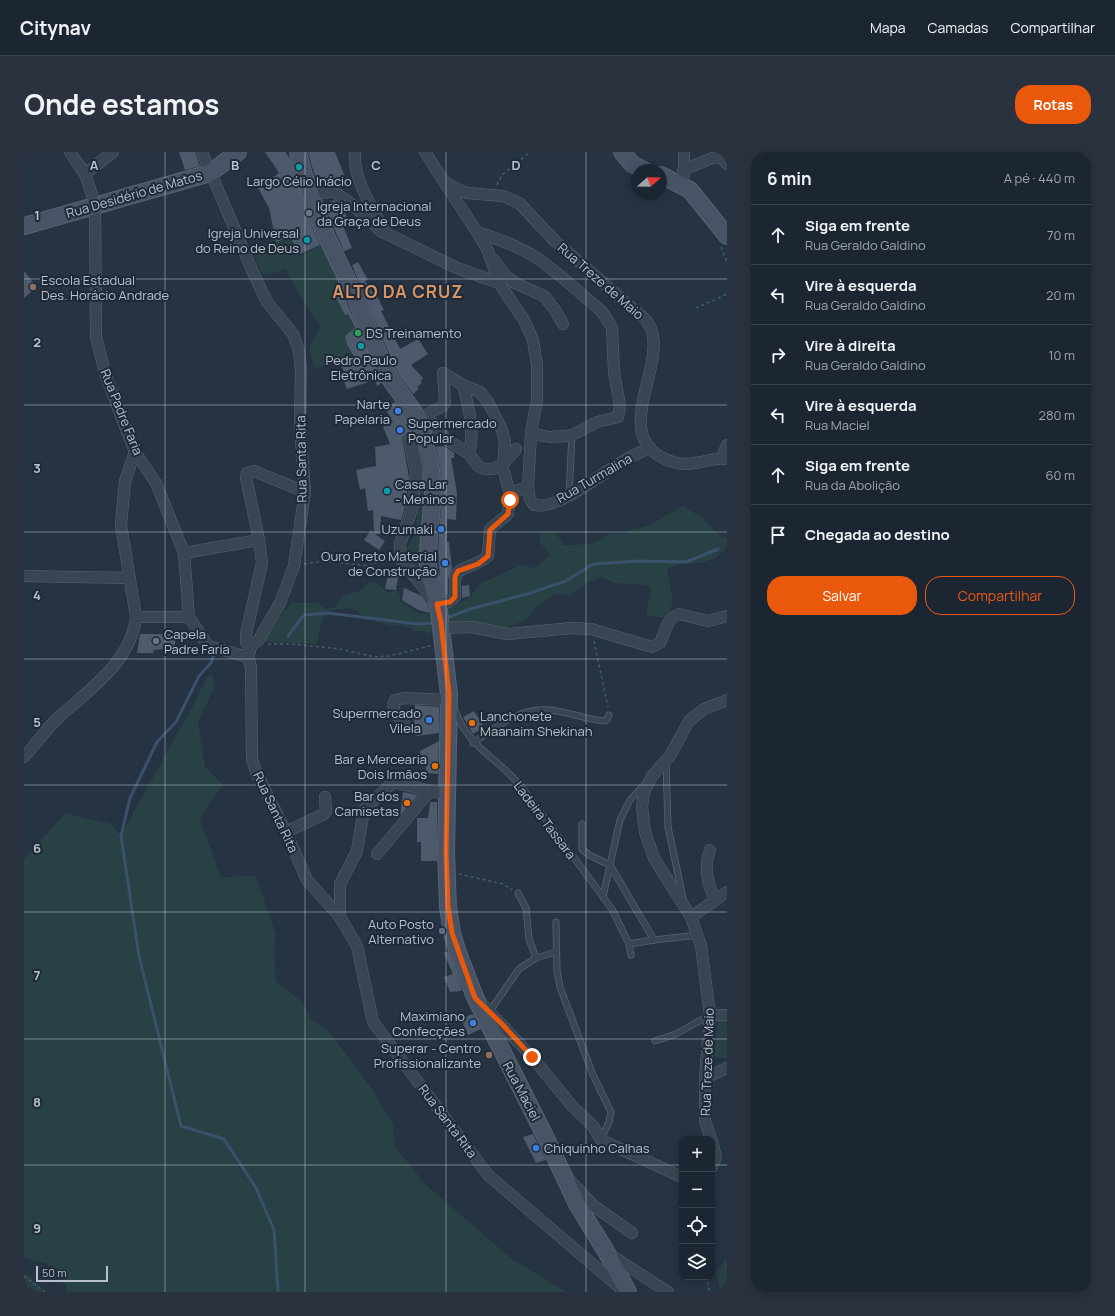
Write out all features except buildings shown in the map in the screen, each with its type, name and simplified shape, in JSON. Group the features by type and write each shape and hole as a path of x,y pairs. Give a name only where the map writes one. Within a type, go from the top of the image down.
{"main road":[{"name":"Rua Desidério de Matos","path":"24,226 95,204 210,173 238,152"},
{"name":"Rua Maciel","path":"298,152 322,227 354,294 387,372 423,423 431,469 433,492 428,567 441,621 449,697 447,872 448,907 452,933 475,998 564,1176 576,1204 607,1252 627,1292"},
{"path":"622,152 632,164"},
{"path":"667,179 690,190 727,236"}],"street":[{"name":"Rua Padre Faria","path":"70,152 85,174 95,204 96,337 106,376 135,452 156,483 184,553 189,617 208,646 232,654 248,657"},
{"path":"85,174 112,152"},
{"name":"Rua Santa Rita","path":"202,152 267,302 293,334 299,351 301,369 300,425 305,492 294,566 280,603 258,641 252,644 248,657 251,667 252,759 256,772 286,832 307,880 340,917 357,946 373,1022 488,1175 627,1292"},
{"path":"355,152 356,166 371,209 387,233"},
{"name":"Rua Treze de Maio","path":"425,152 444,180 451,186 467,193 493,194 510,199 527,210 555,241 637,310 650,327 653,335 653,354 641,410 640,425 644,439 650,448"},
{"path":"684,152 683,170 690,190"},
{"path":"683,170 715,157 721,158 727,164"},
{"path":"444,180 488,252 506,275 515,283 544,296 555,310 563,324"},
{"path":"311,195 333,190 354,206 376,228 444,262 499,283"},
{"path":"477,232 502,241 536,258 569,283 599,309 609,322 613,335 613,361 619,397 620,415 616,418 597,422 572,435 548,437 531,433"},
{"path":"488,252 499,283 524,320 532,340 538,379 537,400 531,433 528,487 510,493"},
{"path":"441,621 450,602 455,597 455,576 458,571 478,564 488,556 490,530 508,514 510,493 504,475 504,442 494,412 480,392 464,386 443,373 445,402 443,406 429,413 423,423 418,441 420,457 416,474 412,509 400,544 401,560 441,621 507,634 572,628 591,629 652,647 660,644 668,623 673,617 679,614 708,620 727,616"},
{"path":"464,386 472,425 472,441 469,454"},
{"path":"423,423 469,454 478,466 484,469 493,469 503,464 516,449"},
{"path":"409,440 416,474"},
{"path":"650,448 660,456 673,462 700,463 724,459 727,445"},
{"name":"Rua Turmalina","path":"528,487 532,503 538,506 552,503 569,495 630,457 650,448"},
{"path":"24,757 58,718 96,686 122,655 135,631 136,617 121,525 125,481 135,452"},
{"path":"252,644 246,642 246,634 262,563 259,540 246,477 247,473 254,471 305,492"},
{"path":"184,553 259,540"},
{"path":"24,576 130,578"},
{"path":"136,617 189,617"},
{"path":"408,728 396,715 393,706 395,700 404,698 449,697"},
{"name":"Rua Treze de Maio","path":"711,1136 705,1121 704,1078 710,1015 704,961 698,935 691,916 669,884 654,858 642,818 642,799 652,776 666,762 693,717 704,709 727,700"},
{"path":"340,917 340,884 357,851 364,810 393,782 448,795"},
{"path":"377,854 430,791"},
{"path":"286,832 324,814 326,811 325,797"},
{"path":"710,850 707,860 707,874 715,899"},
{"path":"691,916 727,892"},
{"path":"475,998 490,1011 532,1057 573,1107 593,1126 601,1140 679,1176"},
{"path":"710,1015 727,1015"},
{"path":"704,1078 727,1068"},
{"name":"Rua Maciel","path":"564,1176 594,1206 632,1233"},
{"path":"607,1252 668,1292"}],"lane":[{"path":"569,495 572,435"},
{"name":"Ladeira Tassara","path":"449,697 458,719 473,743 507,770 520,785 603,897 620,922 630,944 631,955"},
{"path":"473,743 518,714 532,711 548,710 603,721 607,720 609,715"},
{"path":"666,762 668,827 685,906"},
{"path":"603,897 617,832 624,810 630,800 652,776"},
{"path":"582,824 582,849 588,855 610,865 654,940"},
{"path":"518,893 526,908 529,939 536,958"},
{"path":"556,922 556,952 560,987 568,1013 593,1075 611,1112 609,1122 601,1140"},
{"path":"630,944 698,935"},
{"path":"490,1011 519,969 536,958 556,952"},
{"path":"655,1041 676,1034 710,1015"}],"path":[{"path":"493,194 502,174 530,152"},
{"path":"696,308 727,294"},
{"path":"294,566 323,561 371,566 393,547 400,544"},
{"path":"252,644 291,644 320,647 375,657 389,656 441,621"},
{"path":"591,629 609,715"},
{"path":"447,872 503,884 518,893"},
{"path":"24,1276 32,1280 43,1292"},
{"path":"706,1280 710,1292"}],"green space":[{"path":"290,237 300,256 325,243 345,287 334,293 348,314 355,329 345,336 353,354 352,358 314,369 309,348 320,326 303,301 286,269 263,276 252,252"},
{"path":"423,456 427,481 430,584 409,569 405,555 415,534"},
{"path":"683,506 703,518 720,536 727,537 727,547 708,562 680,564 667,569 673,600 668,619 647,615 647,607 652,589 645,585 614,583 602,577 588,582 570,595 556,593 536,607 527,619 501,630 447,623 445,609 469,598 480,584 520,565 534,568 550,555 540,542 540,534 544,532 551,531 557,535 564,545 592,544 611,533 625,535 630,530 647,526"},
{"path":"375,582 389,593 396,590 400,595 400,601 418,613 431,614 438,631 427,634 424,631 415,631 412,628 401,625 393,626 365,619 355,609 344,609 330,612 326,616 321,627 317,644 264,642 284,611 288,609 291,603 318,603 325,609 335,607 342,596 360,591 368,583"},
{"path":"212,675 215,686 198,722 205,767 224,785 211,801 200,820 221,877 256,876 276,934 274,949 276,981 301,1001 312,1020 323,1026 331,1034 372,1089 393,1124 395,1146 424,1183 512,1259 566,1292 68,1292 54,1266 24,1258 24,859 65,813 111,824 121,835 195,702 207,676"},
{"path":"719,1015 727,1015 727,1058 714,1057"},
{"path":"727,1257 727,1292 721,1292 716,1273"},
{"path":"24,1274 27,1274 45,1292 24,1292"}],"waterway":[{"path":"446,618 470,609 527,594 566,581 593,564 639,561 686,562 718,549"},
{"path":"288,636 304,615 328,613 419,624 435,623"},
{"path":"215,651 211,663 199,676 176,722 157,742 130,798 121,836 139,956 181,1126 224,1139 256,1188 274,1230 278,1292"}],"place":[{"name":"Largo Célio Inácio","path":"299,167"},
{"name":"Igreja Internacional da Graça de Deus","path":"309,213"},
{"name":"Igreja Universal do Reino de Deus","path":"307,240"},
{"name":"Escola Estadual Des. Horácio Andrade","path":"33,287"},
{"name":"DS Treinamento","path":"358,333"},
{"name":"Pedro Paulo Eletrônica","path":"361,346"},
{"name":"Narte Papelaria","path":"398,411"},
{"name":"Supermercado Popular","path":"400,430"},
{"name":"Casa Lar - Meninos","path":"387,491"},
{"name":"Uzumaki","path":"441,529"},
{"name":"Ouro Preto Material de Construção","path":"445,563"},
{"name":"Capela Padre Faria","path":"156,641"},
{"name":"Supermercado Vilela","path":"429,720"},
{"name":"Lanchonete Maanaim Shekinah","path":"472,723"},
{"name":"Bar e Mercearia Dois Irmãos","path":"435,766"},
{"name":"Bar dos Camisetas","path":"407,803"},
{"name":"Auto Posto Alternativo","path":"442,931"},
{"name":"Maximiano Confecções","path":"473,1023"},
{"name":"Superar - Centro Profissionalizante","path":"489,1055"},
{"name":"Chiquinho Calhas","path":"536,1148"}],"district":[{"name":"ALTO DA CRUZ","path":"398,291"}],"route":[{"path":"510,500 508,514 490,530 488,556 478,564 458,571 455,576 455,597 450,602 437,604 442,628 449,694 448,807 446,830 448,907 452,933 475,998 490,1011 532,1057"}]}
